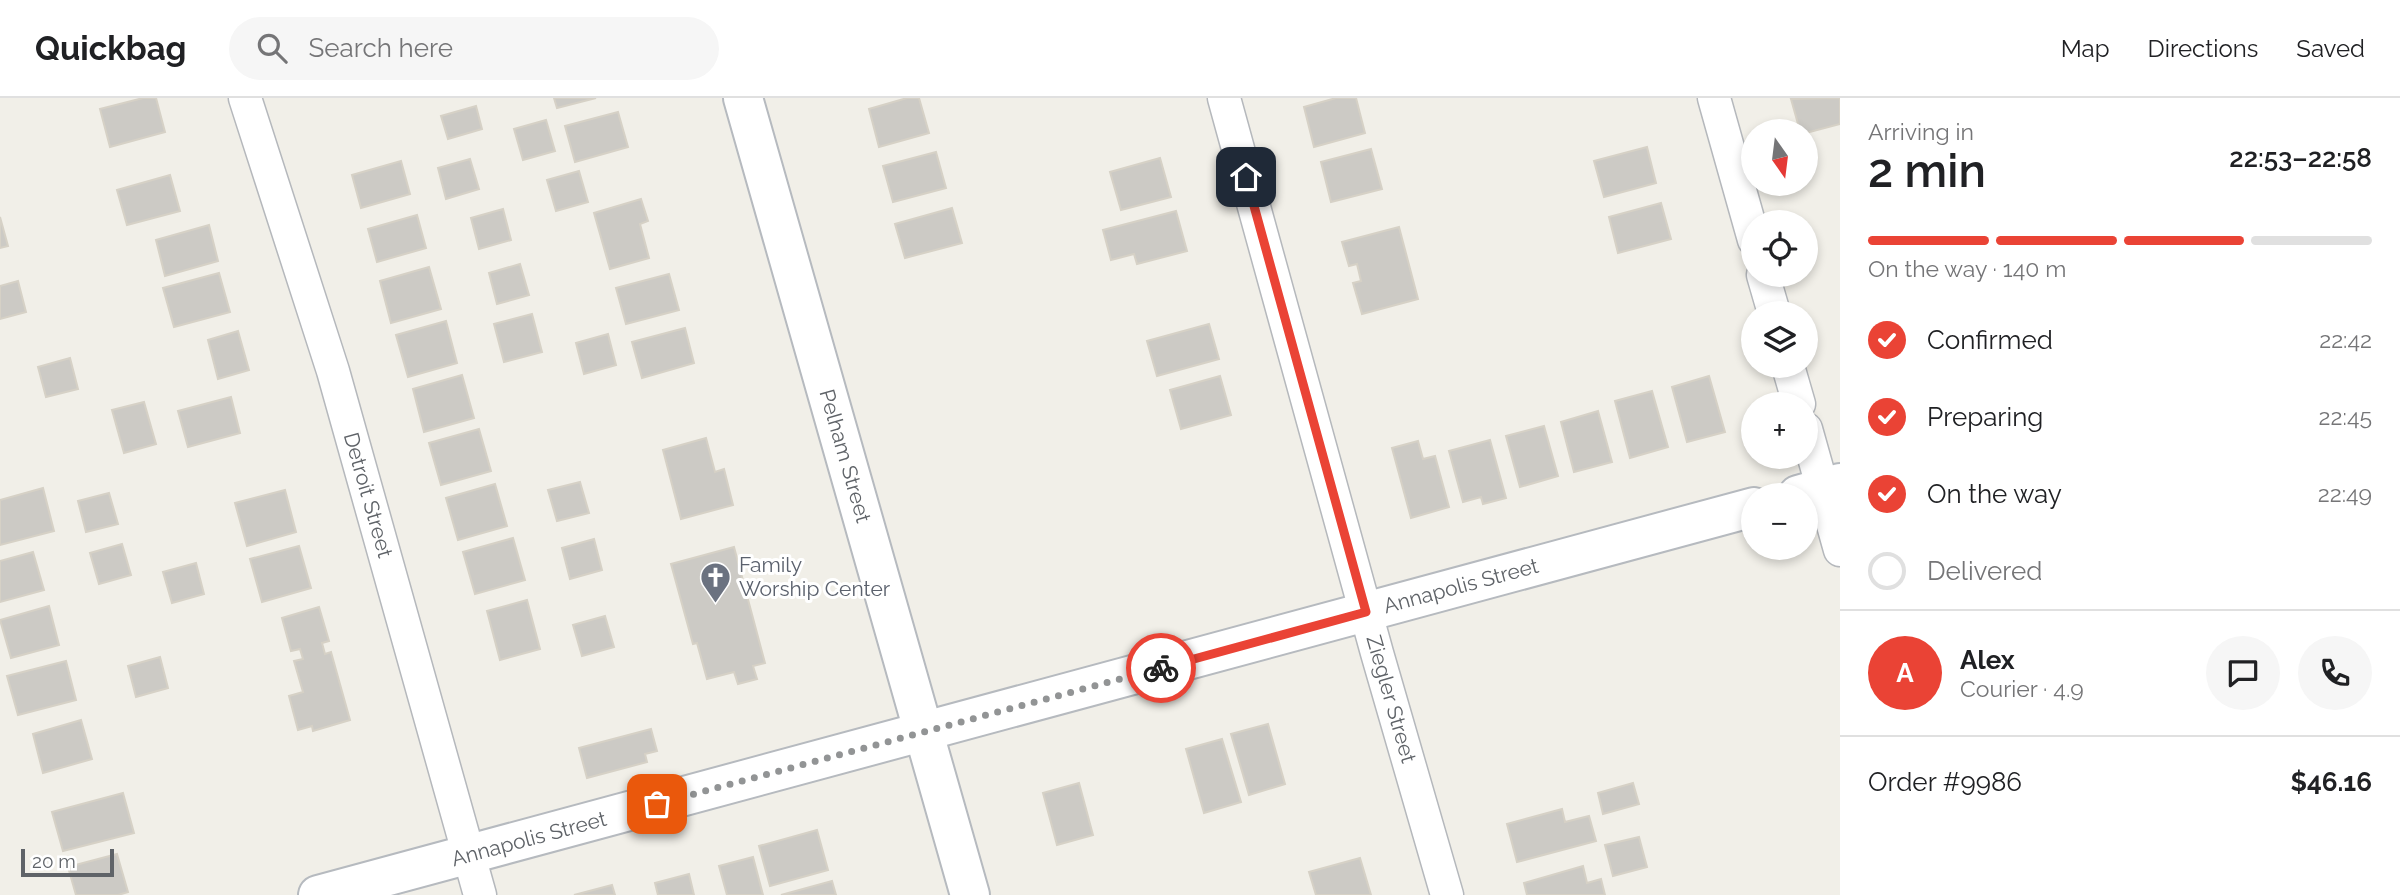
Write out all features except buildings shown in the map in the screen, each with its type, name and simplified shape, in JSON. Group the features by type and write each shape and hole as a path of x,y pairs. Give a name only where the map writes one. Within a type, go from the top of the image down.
{"street":[{"name":"Detroit Street","path":"245,98 333,371 480,895"},
{"name":"Pelham Street","path":"743,98 970,895"},
{"name":"Ziegler Street","path":"1224,98 1447,895"},
{"path":"1714,98 1746,210"},
{"path":"1815,469 1840,550"},
{"name":"Annapolis Street","path":"318,895 1741,511"}],"way so far":[{"path":"657,804 1161,668"}],"place":[{"name":"Family Worship Center","path":"716,604"}],"route":[{"path":"1161,668 1366,612 1246,177"}]}
